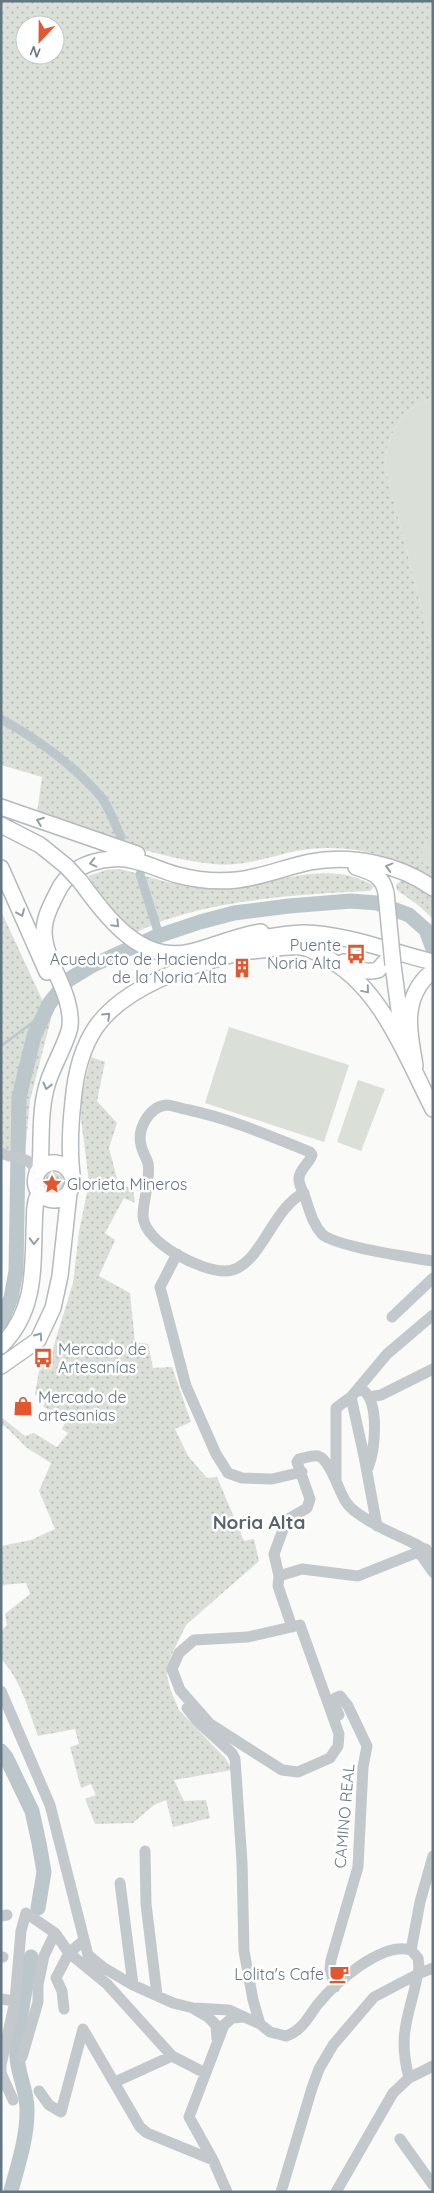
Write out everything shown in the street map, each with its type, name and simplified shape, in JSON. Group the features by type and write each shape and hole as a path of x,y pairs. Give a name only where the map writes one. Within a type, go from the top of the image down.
{"main road":[{"path":"1,807 123,850 168,863 236,876 256,875"},
{"path":"1,825 40,845 66,866 105,912 132,939 147,949 161,953 189,953 255,932 288,929 324,935 430,967 417,990 409,1012 409,1025 418,1079"},
{"path":"70,1193 56,1200 46,1199 38,1192 35,1183 47,1083 64,1041 62,1000 55,967 44,933 46,920 62,881 70,874 85,865 112,858 128,860 200,879 238,880 316,862 337,860 382,865 414,876 433,888"},
{"path":"316,862 352,866 369,871 385,884 390,921 389,963 400,1029 418,1079"},
{"path":"1,868 52,985 62,1000"},
{"path":"244,952 252,941 285,934 324,935"},
{"path":"289,947 301,941 310,943 331,952 350,966 366,972 378,970 389,963"},
{"path":"1,1366 38,1340 53,1308 60,1276 72,1188 70,1126 76,1075 96,1026 129,996 184,968 244,952 289,947 303,948 323,956 344,968 359,982 382,1012 433,1109"},
{"path":"38,1170 44,1165 56,1162 66,1166 72,1176"},
{"path":"1,1346 20,1323 29,1298 33,1268 35,1204 38,1192"}],"street":[{"path":"304,1193 296,1197 278,1218 243,1266 227,1271 208,1267 177,1254 164,1247 151,1235 143,1218 148,1163 141,1146 140,1137 145,1120 150,1113 166,1105 218,1116 310,1152 312,1155 310,1160 302,1168 299,1178 314,1222 323,1235 336,1241 402,1257 433,1261"},
{"path":"4,1155 23,1158 33,1163 38,1170"},
{"path":"177,1254 160,1287 186,1386 216,1454 228,1473 242,1478 272,1479 302,1472"},
{"path":"392,1317 433,1278"},
{"path":"336,1482 336,1408 353,1394 387,1354 433,1314"},
{"path":"369,1397 381,1396 433,1369"},
{"path":"353,1394 363,1390 369,1397 374,1413 374,1449 366,1471"},
{"path":"353,1394 377,1526"},
{"path":"292,1627 278,1586 279,1576 274,1554 290,1518 307,1508 310,1500 298,1462 299,1459 318,1456 322,1458 346,1503 389,1534 424,1551 433,1572"},
{"path":"279,1576 302,1569 358,1576 424,1551"},
{"path":"180,1690 210,1724 282,1770 290,1773 298,1772 330,1758 338,1746 339,1734 300,1625 248,1637 194,1640 179,1653 172,1669 187,1709 197,1721 232,1753 235,1759 242,1862 244,1951 253,2000 260,2024"},
{"path":"1,1691 50,1804 88,1955 104,1968 133,1985 173,2003 193,2008 229,2010 260,2024 278,2036 286,2036 294,2034 335,1987 367,1962 390,1950 404,1948 411,1950 418,1958 418,1974 403,2032 405,2062 409,2078"},
{"name":"CAMINO REAL","path":"335,1987 330,1969 331,1960 358,1868 363,1767 367,1746 348,1706 340,1696 335,1698 334,1704 344,1728 339,1734"},
{"path":"145,1851 146,1904 157,1995"},
{"path":"411,1950 418,1910 433,1856"},
{"path":"120,1883 133,1985"},
{"path":"13,2100 1,2073 3,2049 15,2001 21,1931 26,1913 54,1933 69,1953 106,1984 172,2056 206,2073"},
{"path":"22,2057 38,2002 38,1985 44,1956 54,1933"},
{"path":"64,2009 62,1991 56,1978 69,1953 83,1941"},
{"path":"281,2192 312,2088 319,2069 333,2046 374,1997 433,1968"},
{"path":"1,1999 15,2001"},
{"path":"193,2008 208,2016 216,2025 217,2040"},
{"path":"227,2192 213,2160 188,2117 217,2040 227,2021 232,2018 244,2017"},
{"path":"39,2091 50,2106 61,2112 83,2029 140,2127 147,2133 213,2160"},
{"path":"115,2082 172,2056"},
{"path":"336,2192 386,2103 400,2085 409,2078 433,2066"},
{"path":"400,2139 433,2185"}],"shaded area":[{"path":"1,1 433,1 433,398 412,408 397,424 388,444 385,467 433,653 433,825 419,861 433,866 433,880 401,863 367,852 349,849 332,848 296,851 245,863 225,865 191,861 146,850 37,813 42,777 1,765"},
{"path":"433,398 433,653 385,467 388,444 397,424 412,408"},
{"path":"433,825 433,866 419,861"},
{"path":"119,869 179,885 203,889 235,887 317,874 337,874 356,877 374,886 370,891 282,897 220,906 162,921 137,932 122,920 98,892 88,876 106,870"},
{"path":"403,879 433,898 433,919 397,890 396,885"},
{"path":"2,913 51,1019 30,1100 26,1143 22,1151 4,1150 1,1142"},
{"path":"229,1027 349,1065 324,1142 205,1103"},
{"path":"91,1057 105,1062 97,1101 117,1123 109,1148 118,1183 133,1189 135,1203 124,1198 105,1233 115,1240 99,1276 130,1293 135,1342 148,1344 153,1368 172,1367 191,1422 175,1429 188,1456 207,1478 217,1477 244,1541 254,1539 259,1561 186,1625 170,1658 167,1676 179,1710 226,1759 232,1770 174,1780 184,1801 206,1800 210,1818 173,1827 166,1800 154,1805 133,1823 95,1824 85,1799 96,1795 91,1784 81,1788 70,1747 79,1744 75,1729 38,1736 19,1685 1,1659 1,1631 7,1625 5,1614 30,1594 26,1583 1,1585 1,1546 31,1540 55,1529 39,1491 51,1463 27,1448 5,1426 1,1426 1,1417 25,1436 34,1433 57,1447 68,1433 62,1429 66,1420 43,1406 45,1403 35,1394 39,1371 50,1358 73,1283 79,1232 89,1182 81,1119 82,1093"},
{"path":"358,1080 385,1089 361,1151 337,1142"},
{"path":"54,1172 62,1176 65,1188 49,1197 41,1180 46,1174"}],"waterway":[{"path":"1,719 55,754 80,775 105,802 121,837"},
{"path":"140,874 159,935"},
{"path":"1,1322 11,1298 16,1271 19,1097 34,1036 49,1004 68,980 91,966 155,937 234,913 289,906 351,901 377,903 409,915 426,930 433,949"},
{"path":"1,1046 44,1014"},
{"path":"1,1751 6,1757 32,1811 44,1872 38,1908"},
{"path":"11,2191 22,2152 27,2122 26,2096 18,2064 17,2048 31,1957"}],"place":[{"name":"Puente Noria Alta","path":"356,954"},
{"name":"Acueducto de Hacienda de la Noria Alta","path":"242,968"},
{"name":"Glorieta Mineros","path":"52,1184"},
{"name":"Mercado de Artesanías","path":"43,1358"},
{"name":"Mercado de artesanias","path":"23,1406"},
{"name":"Lolita's Cafe","path":"339,1974"}],"district":[{"name":"Noria Alta","path":"259,1522"}]}
